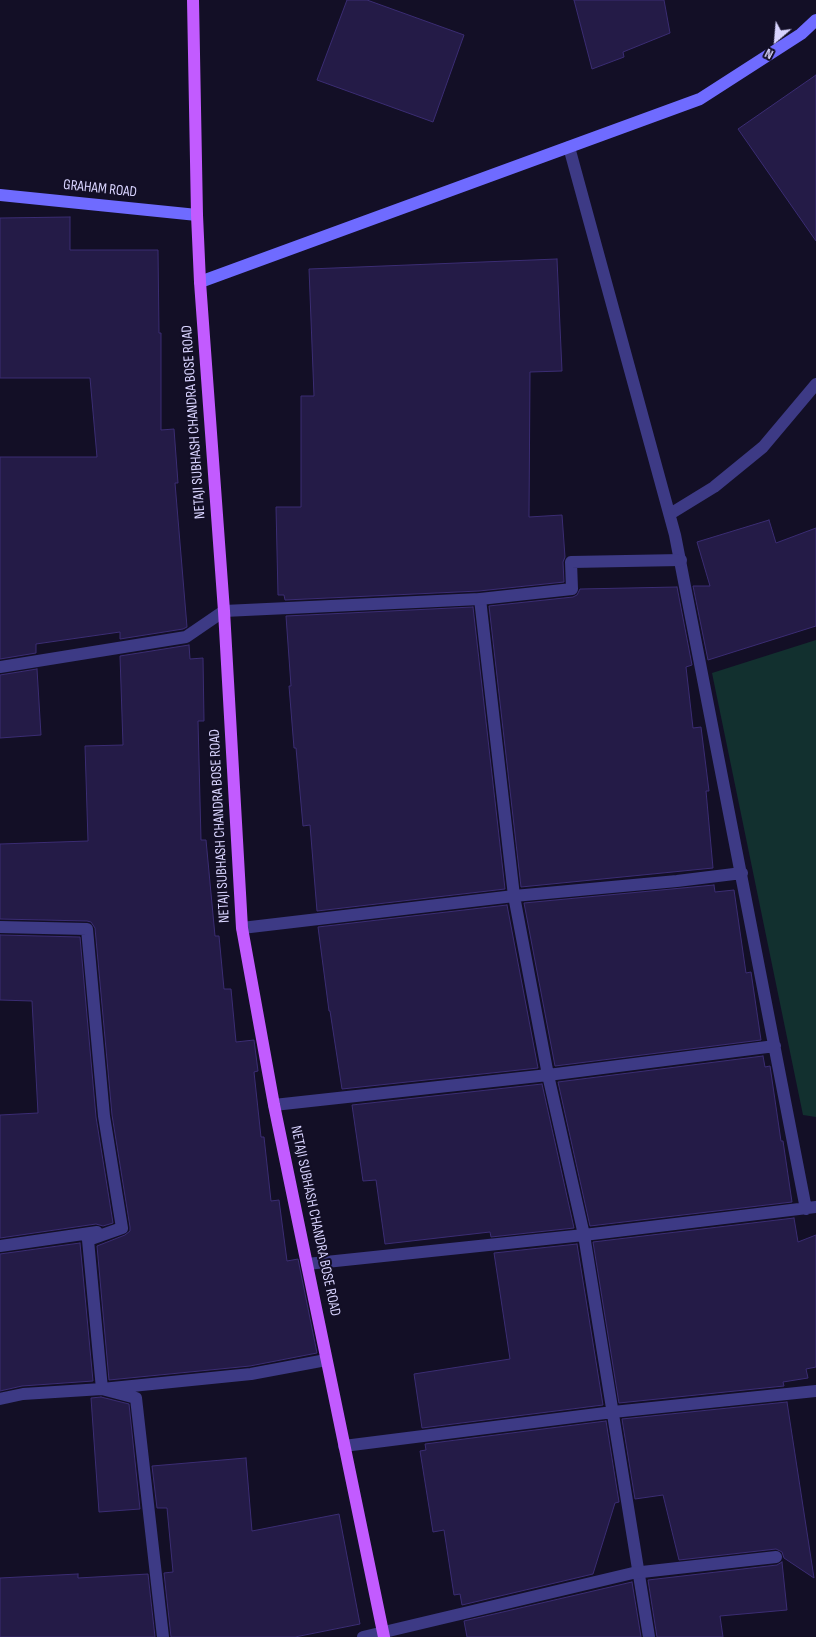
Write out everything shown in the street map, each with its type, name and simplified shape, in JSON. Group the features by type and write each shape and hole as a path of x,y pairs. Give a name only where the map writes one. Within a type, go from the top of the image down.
{"main road":[{"name":"NETAJI SUBHASH CHANDRA BOSE ROAD","path":"193,0 200,282 224,611 242,928 274,1105 383,1635"}],"street":[{"path":"200,282 700,99 801,34 815,22"},
{"path":"307,1264 584,1235 811,1208 775,1046 681,560 569,147"},
{"name":"GRAHAM ROAD","path":"0,195 197,215"},
{"path":"670,514 714,487 762,447 816,384"},
{"path":"0,667 186,637 224,611 480,599 572,589 571,562 681,560"},
{"path":"480,599 514,896 548,1075 584,1235 649,1637"},
{"path":"242,928 514,896 677,882 742,873"},
{"path":"0,927 87,929 104,1116 122,1228"},
{"path":"274,1105 548,1075 775,1046"},
{"path":"0,1246 122,1228"},
{"path":"102,1389 88,1240 122,1228"},
{"path":"0,1399 23,1394 102,1389 251,1374 326,1360"},
{"path":"102,1389 136,1398 163,1637"},
{"path":"344,1446 613,1412 816,1391"},
{"path":"363,1637 383,1635 639,1572 776,1558"}],"green space":[{"path":"816,640 816,1117 803,1115 712,673"}],"building":[{"path":"347,0 367,0 464,35 433,122 317,80"},
{"path":"574,0 664,0 670,33 623,52 624,57 592,69"},
{"path":"816,75 816,241 738,129"},
{"path":"70,217 70,250 158,250 159,333 161,333 161,430 174,429 178,483 175,483 187,627 120,639 120,632 36,644 36,653 0,659 0,457 97,457 90,378 0,378 0,218"},
{"path":"557,259 562,371 530,372 529,517 562,515 565,557 563,562 564,582 479,591 285,600 284,595 278,595 276,507 301,507 301,396 314,396 309,269"},
{"path":"769,520 776,543 816,528 816,626 708,660 693,586 710,586 697,542"},
{"path":"677,587 692,665 686,667 693,728 701,727 709,791 706,791 713,868 521,887 489,606 573,597 577,595 580,589"},
{"path":"473,607 505,889 317,911 310,825 303,826 296,748 294,748 286,616"},
{"path":"189,645 190,659 203,658 204,721 198,721 201,840 206,840 215,936 219,936 224,989 231,989 236,1042 254,1040 258,1071 254,1072 261,1137 264,1137 271,1201 279,1200 287,1261 298,1259 317,1353 250,1366 109,1380 97,1246 125,1235 130,1231 130,1227 112,1115 95,928 91,922 87,921 0,919 0,844 88,841 85,746 123,745 120,656"},
{"path":"37,669 41,735 0,738 0,675"},
{"path":"714,885 715,892 734,890 746,973 751,972 761,1040 555,1066 524,903"},
{"path":"507,905 538,1068 342,1089 318,927"},
{"path":"0,935 80,937 96,1117 113,1223 103,1226 96,1224 0,1238 0,1115 38,1113 32,1001 0,1000"},
{"path":"763,1056 765,1067 770,1066 792,1202 590,1226 558,1082"},
{"path":"542,1084 574,1228 491,1237 490,1232 385,1244 376,1180 363,1181 352,1105"},
{"path":"794,1218 798,1242 816,1235 816,1367 806,1369 808,1378 783,1382 784,1386 619,1403 593,1242"},
{"path":"80,1243 93,1381 22,1386 0,1391 0,1254"},
{"path":"577,1244 603,1405 422,1428 414,1374 510,1359 494,1253"},
{"path":"101,1397 129,1404 140,1509 99,1512 91,1398"},
{"path":"787,1402 814,1578 784,1558 782,1552 776,1549 679,1560 663,1495 635,1499 622,1419"},
{"path":"606,1421 619,1502 615,1503 593,1574 462,1605 460,1594 454,1595 444,1530 433,1532 420,1451 426,1450 425,1444"},
{"path":"246,1458 252,1531 339,1514 360,1624 295,1637 171,1637 164,1573 173,1572 167,1508 157,1508 152,1466"},
{"path":"782,1562 787,1610 720,1616 723,1637 657,1637 648,1580 777,1565"},
{"path":"78,1574 78,1578 148,1574 155,1637 0,1637 0,1578"},
{"path":"632,1582 641,1637 467,1637 464,1621"}]}
